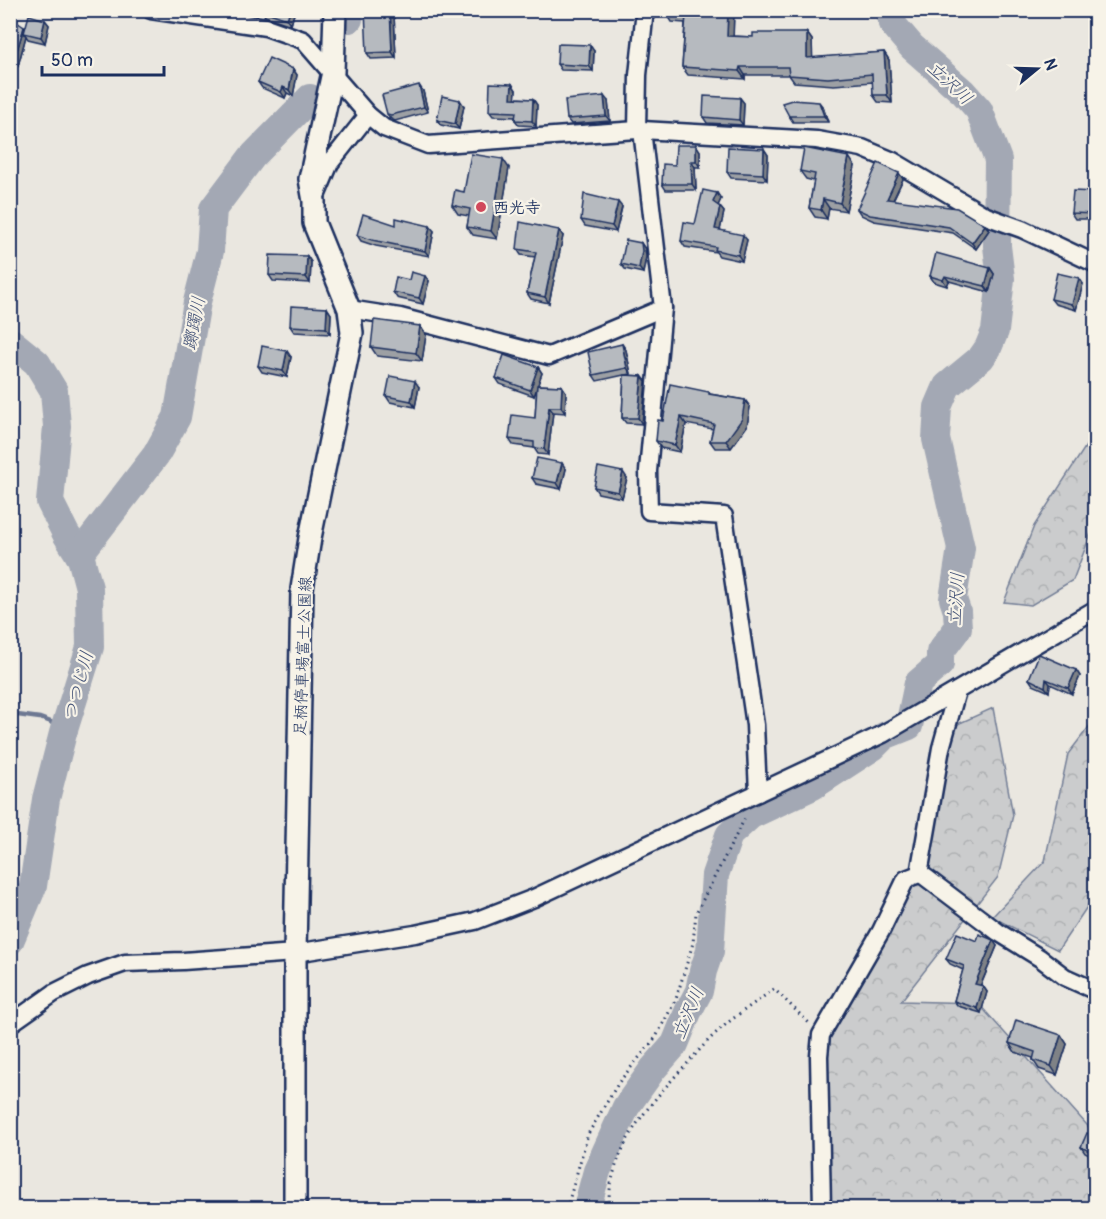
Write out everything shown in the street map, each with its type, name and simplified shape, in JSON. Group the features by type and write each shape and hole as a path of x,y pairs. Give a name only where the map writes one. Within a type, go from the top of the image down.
{"main road":[{"name":"足柄停車場富士公園線","path":"295,1209 295,953 302,589 310,538 352,333 349,309 314,223 314,201 310,179 333,72 335,10"}],"street":[{"path":"151,10 266,27 303,40 368,115 384,128 428,145 639,130 817,140 862,148 893,161 986,216 1022,229 1095,264"},
{"path":"645,10 638,75 639,130 663,308 648,471 649,511 724,516 755,724 758,793"},
{"path":"314,201 330,163 368,115"},
{"path":"349,309 400,317 549,356 663,308"},
{"path":"10,1024 54,993 88,976 125,963 295,953 415,934 476,921 534,898 883,734 1095,609"},
{"path":"919,874 941,747 957,691"},
{"path":"822,1209 819,1056 821,1035 881,931 906,879 920,873 998,932 1040,958 1065,977 1095,991"}],"path":[{"path":"567,1209 588,1134 619,1082 656,1037 676,999 693,943 696,912 758,793"},
{"path":"608,1209 609,1195 621,1151 635,1125 716,1033 774,989 821,1035"}],"green space":[{"path":"1095,432 1095,523 1073,580 1031,605 1004,602 1034,526"},
{"path":"993,708 1013,815 998,877 901,1001 978,1003 1095,1134 1095,1208 816,1208 823,1051 881,931 920,873 951,727"},
{"path":"1095,719 1095,895 1058,950 992,917 1045,861 1068,754"}],"building":[{"path":"261,10 290,10 287,19"},
{"path":"365,10 390,10 392,52 367,53"},
{"path":"667,10 728,10 727,36 753,37 753,33 807,33 807,58 884,52 887,95 873,95 872,74 828,78 789,75 788,67 740,67 739,71 682,67 686,15 667,14"},
{"path":"29,15 45,20 41,37 24,33"},
{"path":"11,18 24,27 14,60 10,59"},
{"path":"558,44 590,45 589,66 557,64"},
{"path":"269,58 293,69 289,90 283,87 281,92 258,82"},
{"path":"490,83 512,84 511,98 533,99 532,121 515,120 516,112 489,111"},
{"path":"419,85 424,107 387,114 382,95"},
{"path":"442,96 460,100 455,124 437,120"},
{"path":"604,96 606,116 567,119 565,100"},
{"path":"704,96 740,98 739,120 703,117"},
{"path":"792,100 819,102 824,116 789,116 782,103"},
{"path":"676,145 696,145 696,161 691,161 692,184 662,184 663,164 675,165"},
{"path":"728,147 764,149 763,174 727,172"},
{"path":"804,148 849,157 840,203 823,199 821,210 809,208 815,174 800,171"},
{"name":"西光寺","path":"471,154 503,159 491,231 467,227 470,209 452,205 455,190 464,192"},
{"path":"878,163 899,173 887,199 957,208 985,225 972,243 949,227 870,215 857,209"},
{"path":"703,190 717,193 713,202 720,207 715,229 743,235 738,255 715,250 716,247 681,241 684,222 695,224"},
{"path":"1073,191 1095,192 1095,214 1071,213"},
{"path":"584,194 618,202 612,226 581,220"},
{"path":"363,214 396,225 396,218 430,226 425,251 357,235"},
{"path":"520,222 559,230 545,297 527,293 536,252 517,249"},
{"path":"626,240 641,243 639,268 621,264"},
{"path":"936,253 990,268 985,286 945,276 943,280 930,276"},
{"path":"270,255 307,256 306,277 269,275"},
{"path":"411,272 425,276 419,298 393,292 396,277 409,280"},
{"path":"1057,273 1079,278 1072,304 1051,299"},
{"path":"291,306 327,308 326,328 290,326"},
{"path":"374,320 420,326 416,353 371,347"},
{"path":"622,344 627,368 593,375 588,352"},
{"path":"262,346 287,351 283,371 258,366"},
{"path":"504,355 538,367 530,390 496,378"},
{"path":"624,375 642,376 638,418 622,418"},
{"path":"390,376 415,381 411,401 386,396"},
{"path":"670,384 745,400 742,419 726,441 710,441 714,424 681,417 675,445 656,441 658,420 663,421"},
{"path":"537,385 562,386 561,407 549,407 544,449 534,448 534,442 509,439 512,415 535,418"},
{"path":"537,458 562,463 557,483 532,478"},
{"path":"598,467 623,472 618,492 594,487"},
{"path":"1039,654 1076,670 1068,688 1046,679 1045,687 1029,679"},
{"path":"1095,926 1095,947 1090,945"},
{"path":"957,933 977,941 979,934 993,940 975,984 983,986 977,1008 954,1001 964,966 946,959"},
{"path":"1016,1020 1061,1035 1051,1066 1033,1060 1035,1052 1009,1043"},
{"path":"1087,1133 1095,1137 1095,1154 1081,1147"}],"waterway":[{"name":"躑躅川","path":"347,10 349,19"},
{"name":"立沢川","path":"587,1208 597,1171 626,1107 653,1069 675,1044 699,991 710,951 715,875 729,835 751,815 813,786 873,747 884,736 909,726 918,683 940,664 940,652 958,628 957,611 953,599 961,548 936,439 938,407 947,386 981,358 995,331 1001,279 997,246 998,160 979,110 963,92 912,47 894,26 888,10"},
{"name":"躑躅川","path":"79,555 156,455 177,417 197,302 210,251 213,209 252,157 310,98"},
{"name":"つつじ川","path":"10,341 37,363 54,391 57,426 50,502 81,558 89,588 90,647 63,733 46,799 33,886 10,941"},
{"path":"10,714 40,718 51,722 63,733"}],"place":[{"name":"西光寺","path":"481,207"}]}
